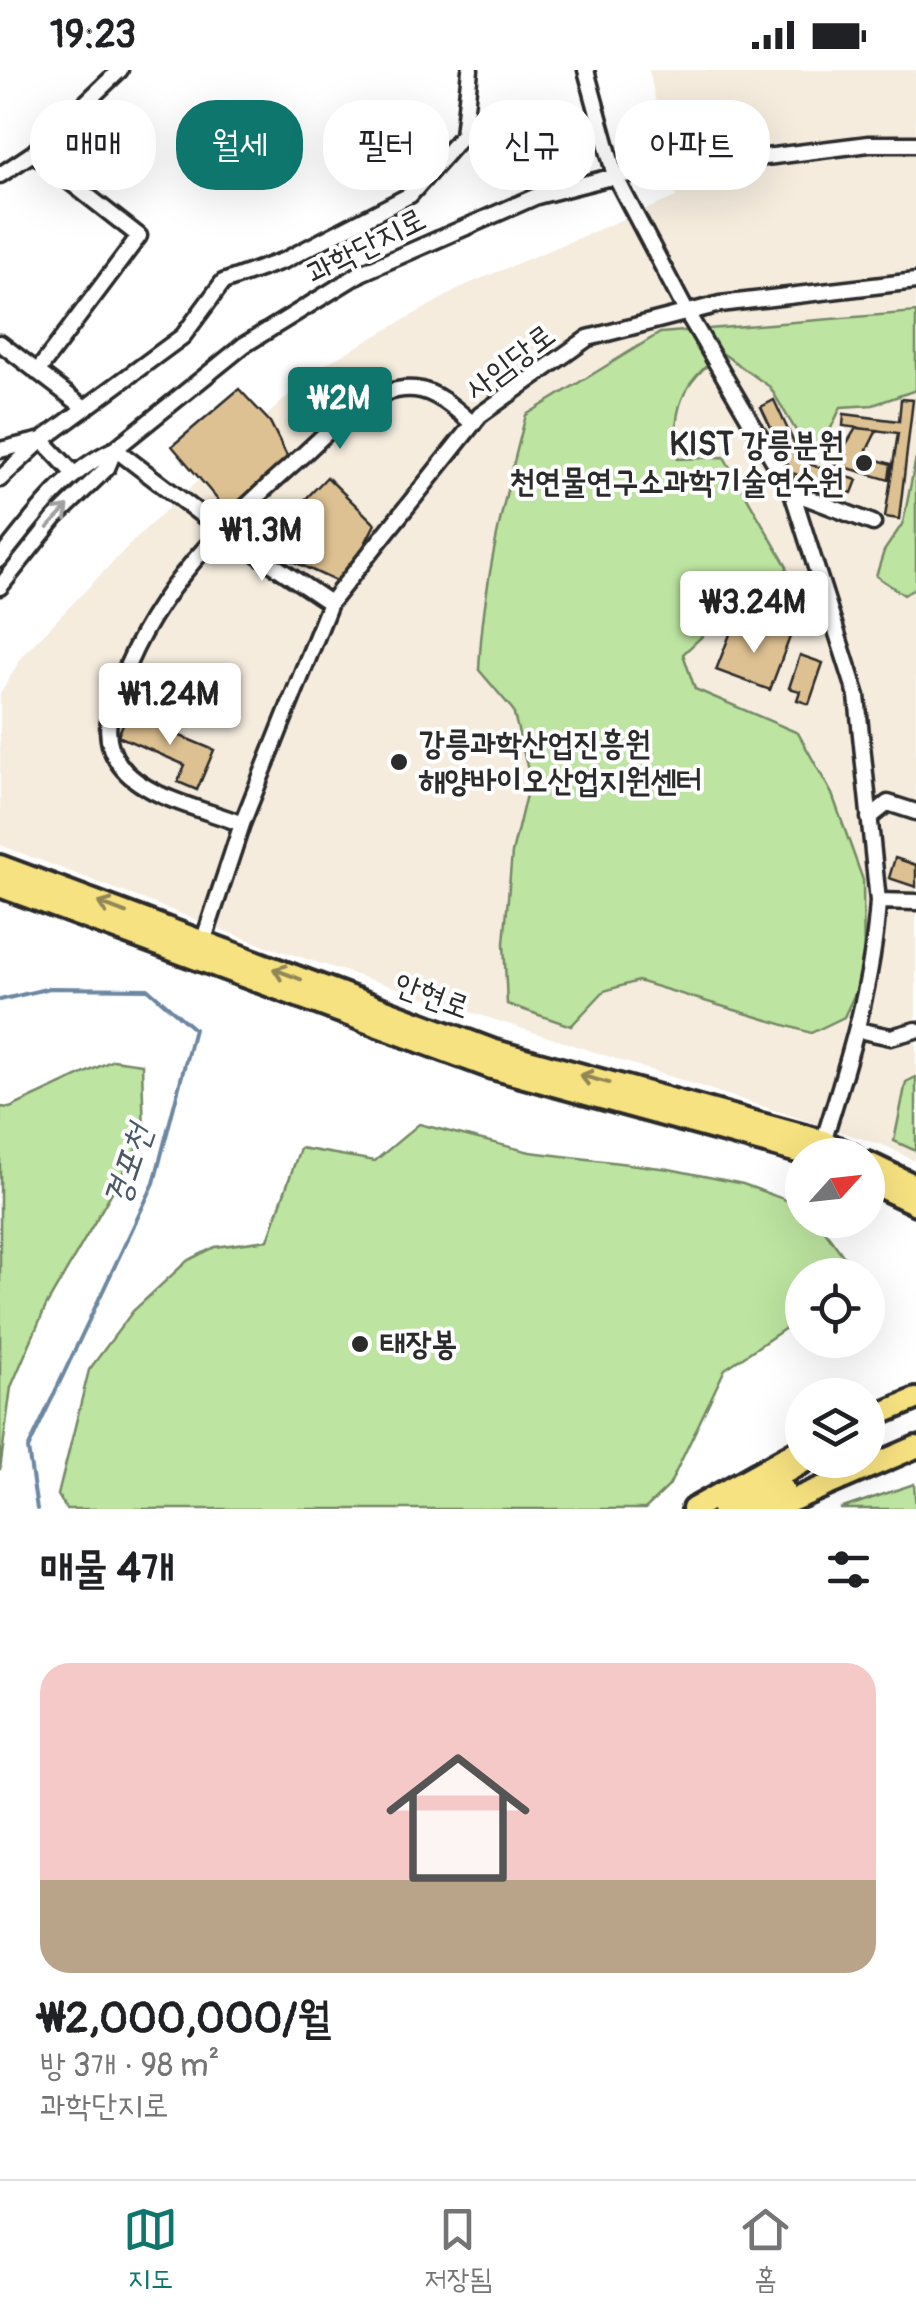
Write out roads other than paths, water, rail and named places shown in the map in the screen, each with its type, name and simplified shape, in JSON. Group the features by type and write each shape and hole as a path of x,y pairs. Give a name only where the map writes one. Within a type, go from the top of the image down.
{"highway":[{"name":"안현로","path":"0,866 200,951"},
{"name":"안현로","path":"0,886 495,1051 785,1140"},
{"path":"885,1170 916,1186"},
{"path":"885,1189 916,1204"},
{"path":"885,1413 916,1400"},
{"path":"885,1427 916,1416"},
{"path":"885,1446 916,1434"},
{"path":"772,1509 916,1446"},
{"path":"693,1509 785,1458"},
{"path":"722,1509 785,1473"},
{"path":"745,1509 809,1478"}],"street":[{"path":"89,100 120,70"},
{"path":"0,478 42,440 183,336 223,282 284,260 410,195 463,135 470,70"},
{"path":"586,70 615,176"},
{"name":"과학단지로","path":"770,157 870,144 916,144"},
{"path":"0,175 30,155"},
{"name":"과학단지로","path":"0,558 38,510 90,460 115,448 244,345 362,273 537,196 615,176"},
{"path":"37,372 139,236 80,190"},
{"path":"622,190 686,311 792,492 857,696 878,900 858,1030 821,1138"},
{"path":"686,311 916,281"},
{"name":"사임당로","path":"200,951 242,824 330,604 480,415 588,338 686,311"},
{"path":"0,344 85,408"},
{"path":"242,824 137,783 119,764 108,742 108,716 133,650 171,584 220,529 361,406 390,392 417,389 450,404 473,424"},
{"path":"0,450 42,440"},
{"path":"42,440 75,475"},
{"path":"115,448 220,529 330,604"},
{"name":"과학단지로","path":"0,587 55,518 108,468 115,448"},
{"path":"792,492 874,523"},
{"path":"869,818 888,803 916,812"},
{"path":"878,900 916,902"},
{"path":"858,1030 891,1037 916,1030"}],"waterway":[{"name":"경포천","path":"0,1000 50,988 148,989 194,1029 154,1183 28,1449 37,1509"}],"place":[{"name":"KIST 강릉분원 천연물연구소과학기술연수원","path":"864,463"},
{"name":"강릉과학산업진흥원 해양바이오산업지원센터","path":"399,762"},
{"name":"태장봉","path":"360,1344"}]}
